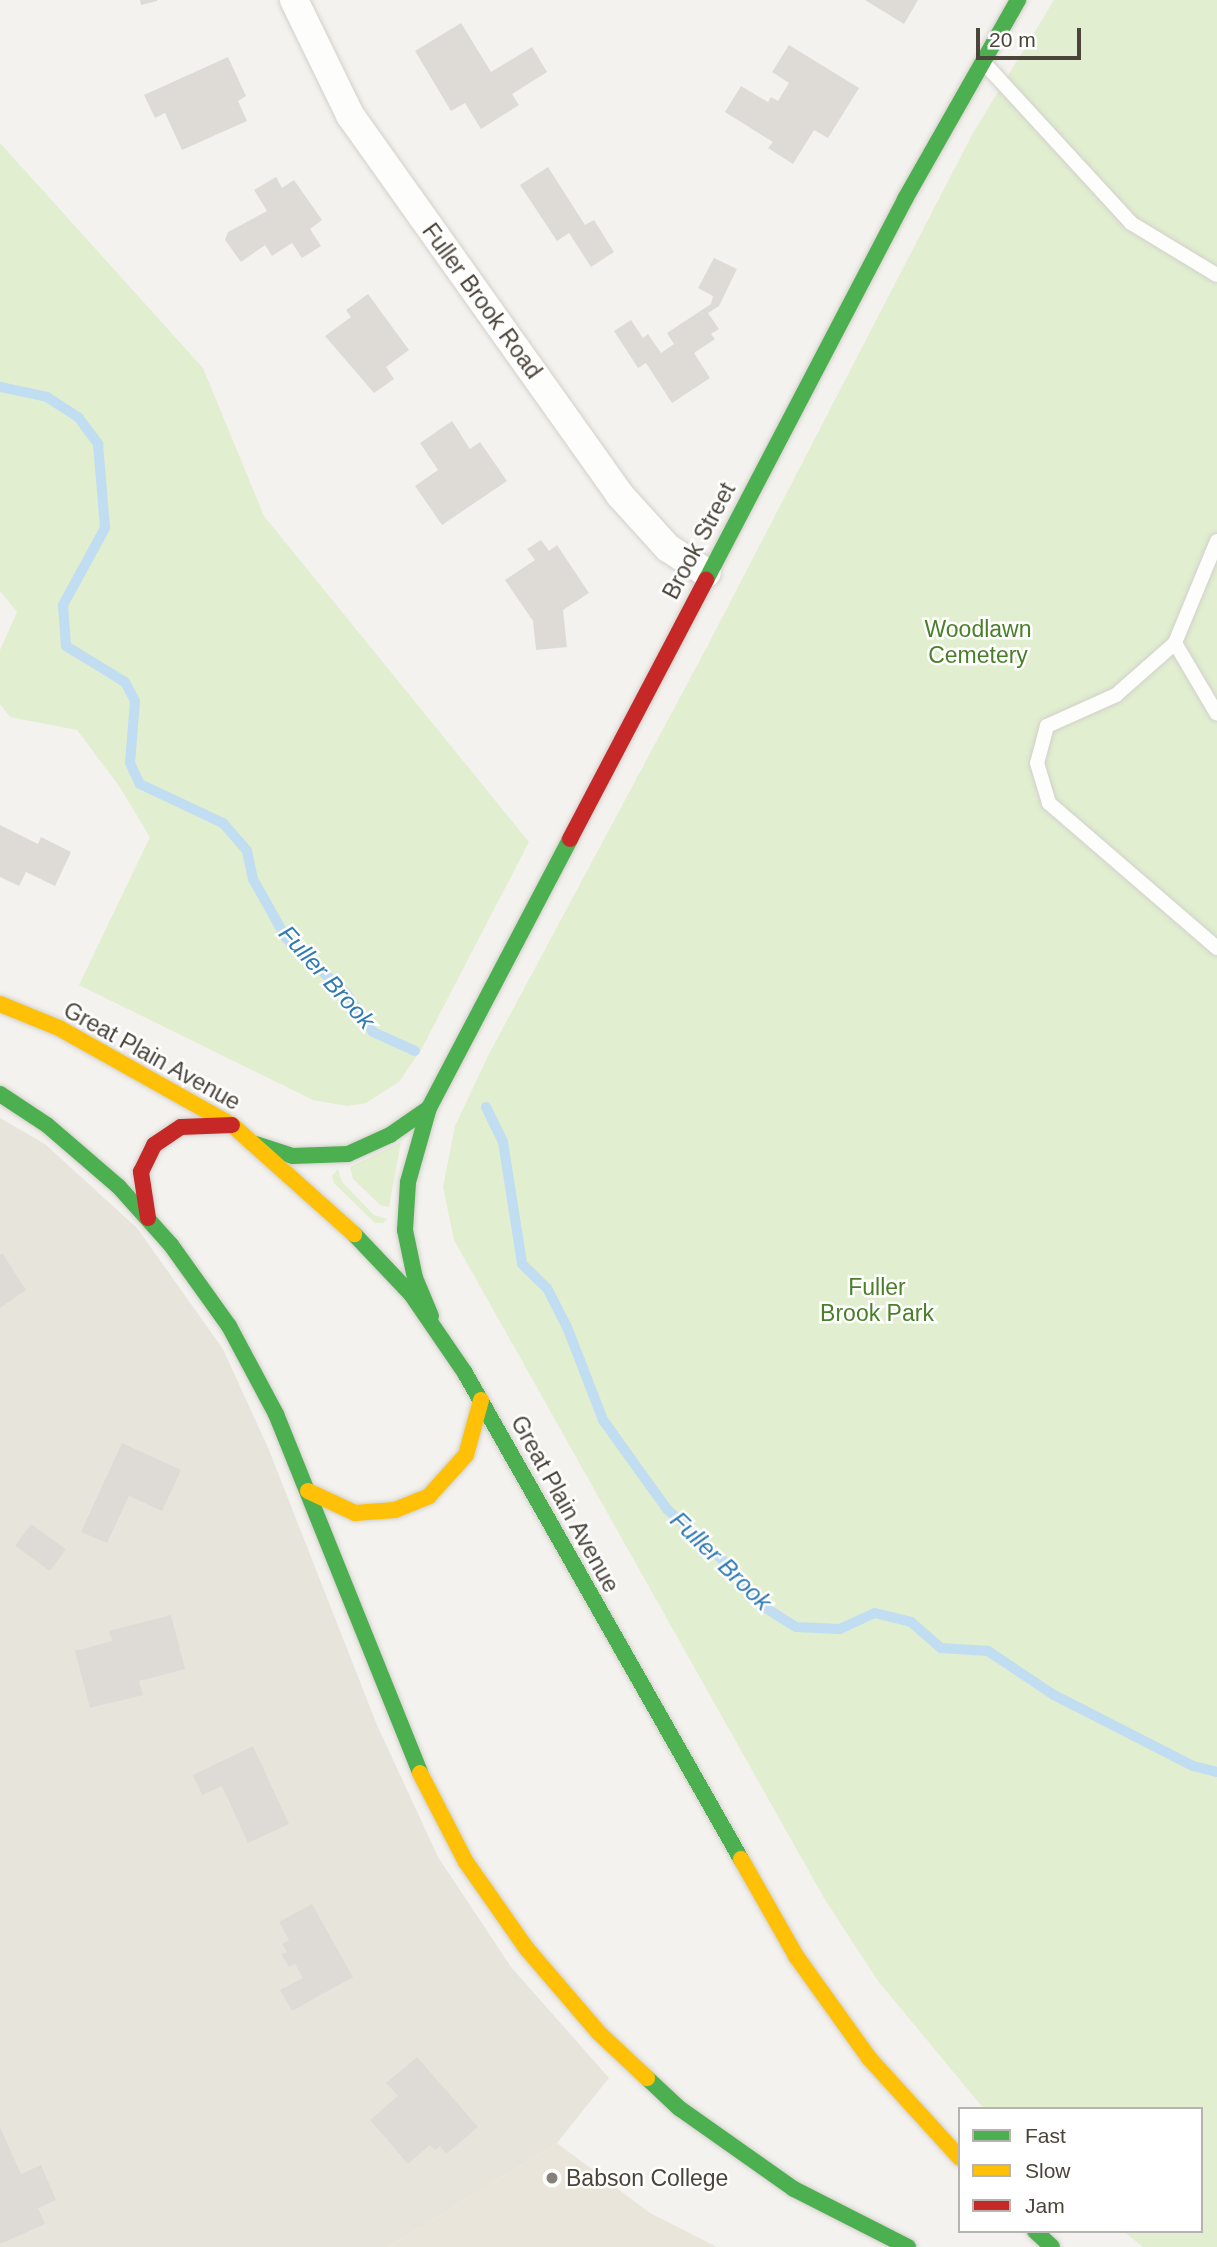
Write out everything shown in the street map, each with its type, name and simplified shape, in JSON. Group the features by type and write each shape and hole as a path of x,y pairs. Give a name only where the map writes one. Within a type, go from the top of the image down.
{"main road":[{"name":"Brook Street","path":"435,1324 415,1278 405,1230 408,1182 429,1108 707,573 1017,0"},
{"name":"Great Plain Avenue","path":"0,1004 60,1028 183,1094 232,1125 332,1211 435,1324 481,1399 796,1956 869,2058 958,2156"},
{"path":"0,1094 71,1144 148,1218 193,1273 248,1358 307,1491 432,1798 466,1862 527,1949 608,2042 698,2123 794,2189 908,2247"},
{"name":"Brook Street","path":"256,1144 292,1156 348,1154 390,1135 429,1108"},
{"path":"148,1218 142,1201 141,1172 154,1145 181,1127 232,1125"},
{"path":"307,1491 337,1508 365,1513 396,1510 429,1496 466,1455 481,1399"},
{"path":"1037,2233 1052,2247"}],"street":[{"name":"Fuller Brook Road","path":"294,0 350,115 619,494 668,548 707,573"}],"lane":[{"path":"982,61 1130,223 1217,275"},
{"path":"1217,541 1175,643 1116,695 1046,726 1037,763 1049,803 1217,948"},
{"path":"1175,643 1217,714"}],"shaded area":[{"path":"0,1118 45,1144 137,1228 223,1349 269,1450 377,1725 438,1857 511,1967 609,2078 557,2143 388,2247 0,2247"},
{"name":"Babson College","path":"557,2143 650,2213 717,2247 388,2247"}],"green space":[{"name":"Fuller Brook Park","path":"1054,0 1217,0 1217,2247 1143,2247 1126,2233 1203,2233 1203,2107 982,2107 878,1981 824,1898 454,1240 443,1187 455,1126 489,1054 708,645 973,133"},
{"path":"0,143 203,368 264,516 529,842 421,1050 399,1082 366,1103 347,1106 313,1100 79,985 150,837 119,786 77,730 10,717 0,704 0,650 17,612 0,591"},
{"path":"401,1142 389,1207 380,1205 353,1179 350,1167"},
{"path":"338,1169 342,1182 374,1215 387,1219 383,1223 375,1223 334,1183 332,1176"}],"building":[{"path":"140,0 157,0 157,1 141,5"},
{"path":"865,0 918,0 904,24"},
{"path":"461,23 491,72 532,47 547,72 512,94 519,105 481,129 465,103 451,111 415,51"},
{"path":"789,45 859,88 828,138 814,130 793,164 768,148 773,142 725,112 741,86 768,102 771,97 778,101 789,83 772,72"},
{"path":"228,57 246,96 238,101 247,121 182,150 165,113 155,118 144,95"},
{"path":"548,167 585,225 594,220 614,252 591,267 569,233 557,241 520,185"},
{"path":"276,177 282,188 294,180 322,220 310,229 321,246 302,258 292,243 272,256 265,245 241,262 225,240 228,232 267,211 254,190"},
{"path":"714,258 737,269 719,306 708,313 719,329 711,334 715,339 694,353 710,378 672,403 646,363 638,368 614,331 631,320 643,338 648,334 661,353 674,344 667,333 711,304 713,296 698,288"},
{"path":"368,294 409,350 386,367 394,379 374,393 325,336 351,317 346,310"},
{"path":"452,421 470,449 480,442 507,481 442,525 415,486 438,470 420,443"},
{"path":"541,540 549,551 557,545 589,593 563,610 567,647 536,650 533,621 505,580 535,560 527,549"},
{"path":"0,825 38,844 41,837 71,852 55,886 26,872 19,886 0,877"},
{"path":"2,1253 26,1290 0,1308 0,1255"},
{"path":"122,1443 181,1470 162,1511 129,1496 107,1543 81,1532"},
{"path":"31,1524 66,1549 50,1571 15,1546"},
{"path":"171,1615 185,1669 139,1681 143,1695 90,1708 75,1651 112,1641 109,1631"},
{"path":"253,1746 289,1824 248,1843 222,1786 202,1795 193,1775"},
{"path":"312,1904 353,1977 292,2011 280,1990 303,1978 295,1964 289,1967 281,1954 287,1952 282,1944 289,1940 279,1922"},
{"path":"417,2057 478,2127 446,2154 440,2146 435,2150 430,2145 408,2164 370,2120 398,2096 386,2083"},
{"path":"0,2127 21,2174 41,2165 56,2200 38,2208 45,2224 0,2244"}],"waterway":[{"name":"Fuller Brook","path":"0,387 47,397 78,417 98,444 105,528 63,605 66,646 125,682 135,701 130,763 140,784 223,823 247,851 253,879 286,938 346,993 373,1032 415,1051"},
{"name":"Fuller Brook","path":"486,1107 503,1142 522,1264 547,1288 567,1327 603,1420 667,1509 738,1574 756,1602 796,1627 840,1629 875,1613 911,1622 941,1648 988,1651 1054,1695 1193,1766 1217,1772"}],"traffic: fast":[{"path":"706,580 905,199 1018,0"},
{"path":"431,1316 415,1278 405,1230 408,1182 429,1108 570,839"},
{"path":"0,1094 47,1125 119,1187 171,1245 229,1326 276,1414 420,1773"},
{"path":"256,1144 292,1156 348,1154 390,1135 429,1108"},
{"path":"354,1234 411,1294 465,1373 741,1859"},
{"path":"647,2078 679,2108 794,2189 908,2247"},
{"path":"1037,2233 1052,2247"}],"traffic: slow":[{"path":"0,1004 59,1028 232,1125 354,1234"},
{"path":"308,1491 355,1513 395,1510 429,1496 466,1455 481,1400"},
{"path":"420,1773 466,1862 527,1949 599,2033 647,2078"},
{"path":"741,1859 796,1956 869,2058 958,2156"}],"traffic: jam":[{"path":"570,839 706,580"},
{"path":"148,1218 141,1172 154,1145 181,1127 232,1125"}],"place":[{"name":"Babson College","path":"552,2178"}],"park label":[{"name":"Woodlawn Cemetery","path":"978,642"}]}
